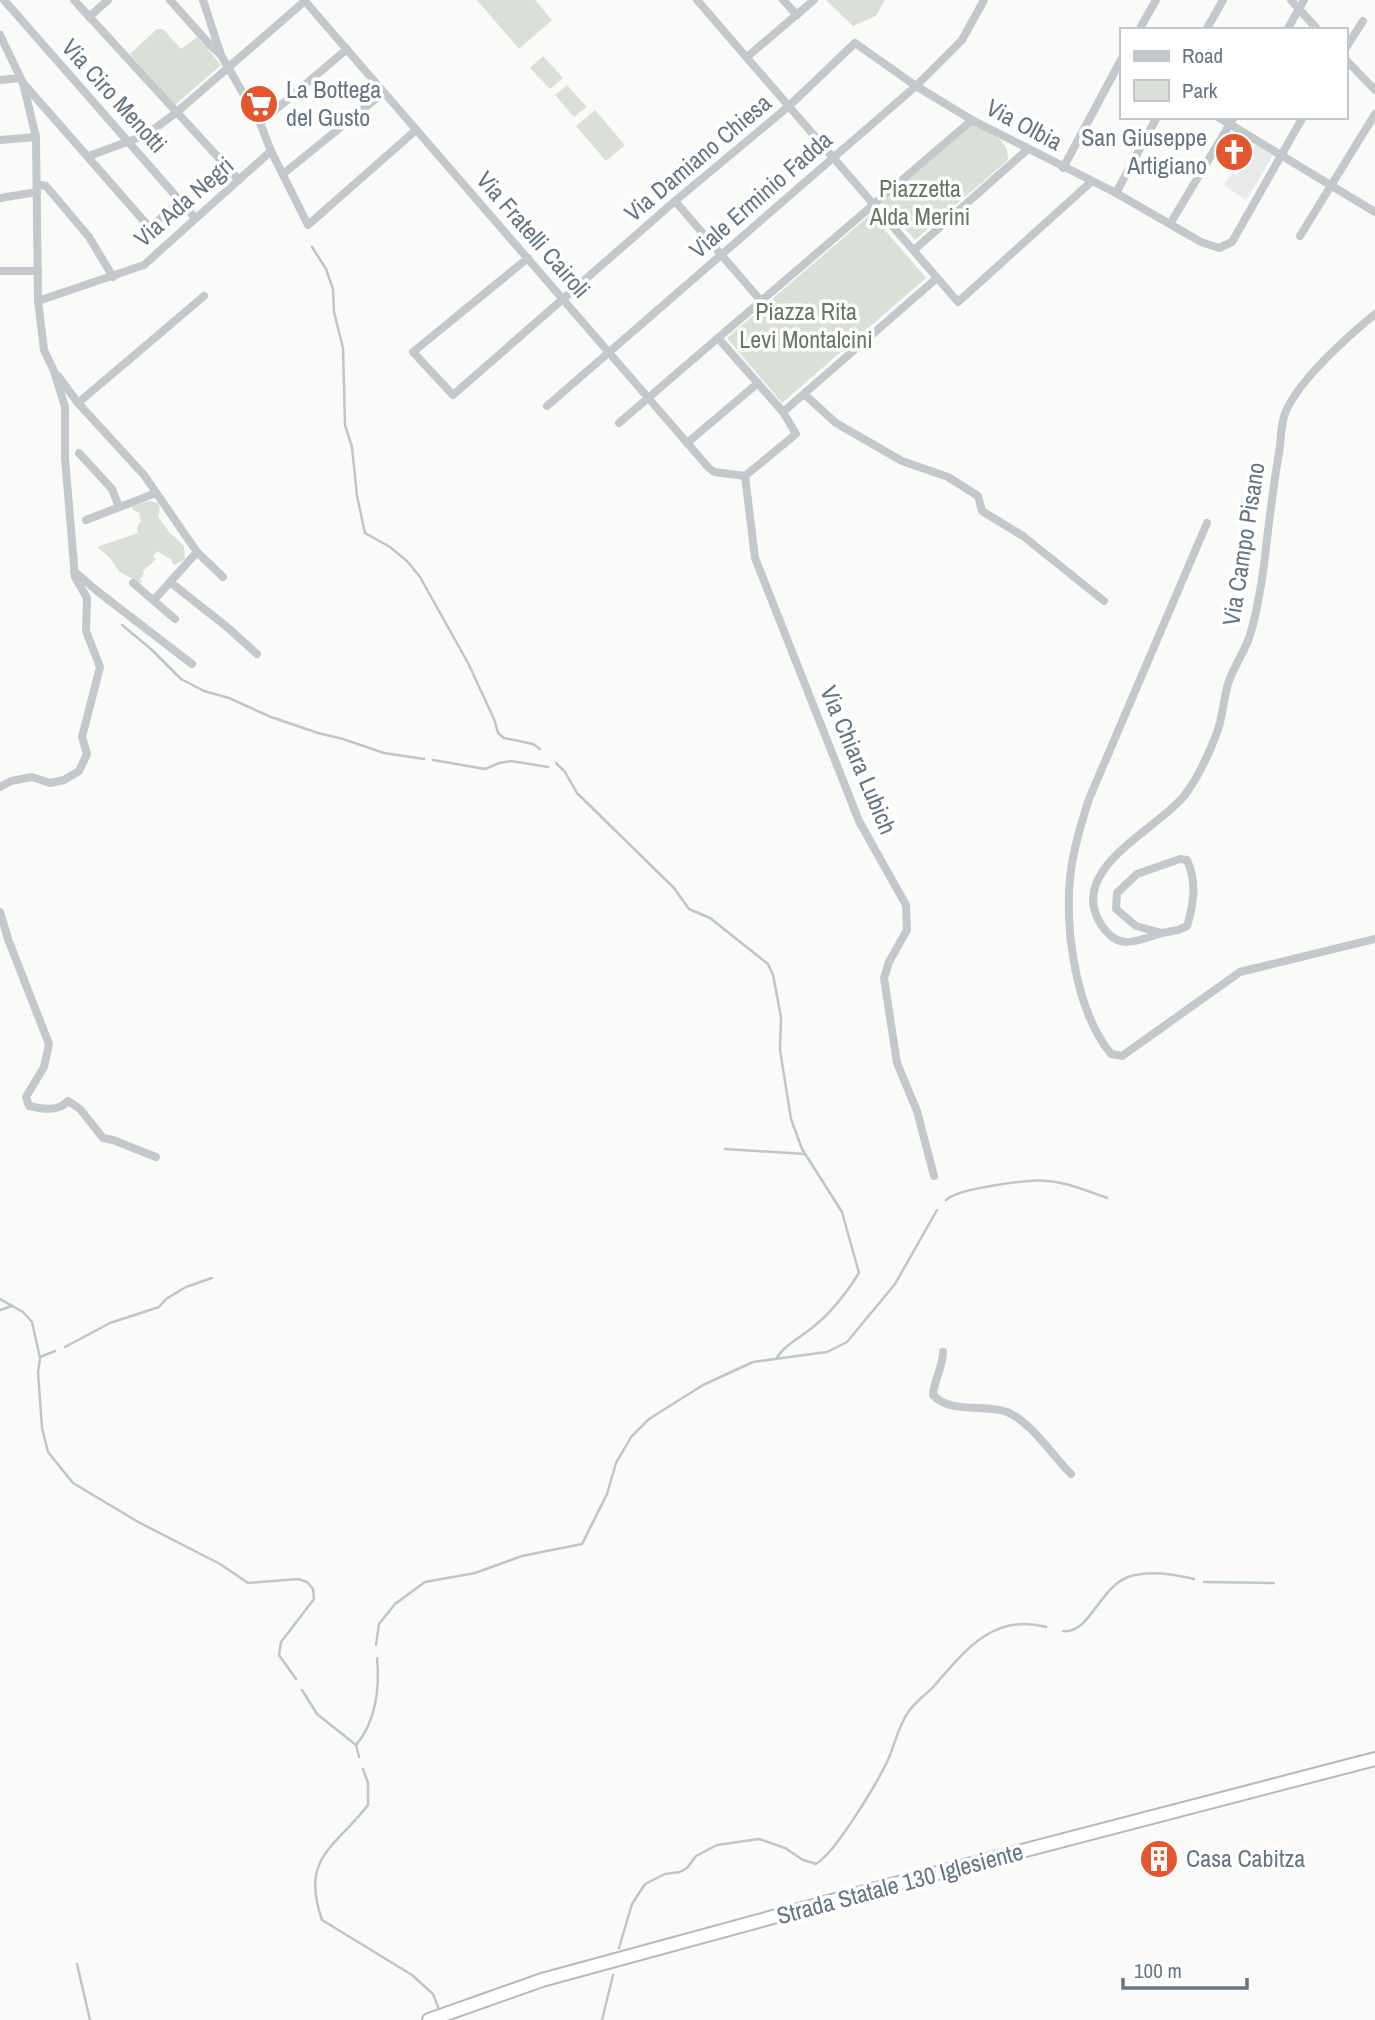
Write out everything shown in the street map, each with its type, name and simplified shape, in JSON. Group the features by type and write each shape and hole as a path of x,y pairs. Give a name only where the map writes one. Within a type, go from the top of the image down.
{"highway":[{"name":"Strada Statale 130 Iglesiente","path":"429,2020 542,1980 872,1889 1375,1759"}],"street":[{"name":"Via Ciro Menotti","path":"4,0 195,218"},
{"path":"74,0 239,180"},
{"path":"89,17 108,0"},
{"path":"170,0 221,55 260,123 308,225 416,130"},
{"path":"89,156 145,135 177,112 305,0"},
{"name":"Via Fratelli Cairoli","path":"305,0 714,472 744,476"},
{"path":"697,0 958,302 1091,182"},
{"path":"783,0 797,15"},
{"path":"747,57 814,0"},
{"name":"Viale Erminio Fadda","path":"547,406 916,86 962,40 984,0"},
{"path":"1140,28 1156,0"},
{"path":"1207,28 1223,0"},
{"path":"1291,0 1316,28"},
{"path":"1288,28 1304,0"},
{"path":"207,2 221,55"},
{"path":"1347,46 1363,21"},
{"path":"0,35 21,81 36,137 38,301 44,350 54,371 65,407 65,458 75,577 87,598 86,631 100,667 82,737 87,754 79,771 64,780 50,783 32,778 11,781 0,787"},
{"name":"Via Olbia","path":"855,43 916,86 972,120 1116,194 1202,242 1219,247 1232,242 1281,154"},
{"name":"Via Damiano Chiesa","path":"528,258 413,352 453,395 675,201 789,106 855,43"},
{"path":"260,123 346,48"},
{"path":"1347,61 1375,90"},
{"path":"1063,168 1120,62"},
{"path":"0,79 21,81 27,86 60,128 89,156 150,228 180,201"},
{"path":"283,174 383,93"},
{"path":"1300,236 1375,114"},
{"path":"1116,194 1156,119"},
{"path":"1281,154 1302,119"},
{"path":"619,423 972,120"},
{"path":"1170,224 1232,121 1375,212"},
{"path":"0,140 36,137"},
{"path":"914,250 1028,149"},
{"name":"Via Ada Negri","path":"38,301 144,265 271,151"},
{"path":"0,198 46,186 89,237 113,277"},
{"path":"675,201 761,301"},
{"path":"0,271 38,271"},
{"path":"783,412 937,278"},
{"path":"78,403 204,296"},
{"name":"Via Campo Pisano","path":"1162,933 1127,943 1115,941 1098,921 1094,905 1095,887 1111,859 1182,799 1217,734 1228,682 1250,635 1266,547 1285,412 1303,385 1353,332 1375,314"},
{"path":"718,338 783,412 796,434 744,476"},
{"path":"54,371 78,403 144,475 197,552 223,577"},
{"path":"688,443 758,383"},
{"path":"804,394 836,423 902,461 948,477 978,496 982,511 1023,536 1104,601"},
{"path":"79,453 112,489 119,507"},
{"name":"Via Chiara Lubich","path":"744,476 755,558 859,821 906,905 907,930 889,962 884,978 897,1063 917,1111 934,1176"},
{"path":"86,520 156,493"},
{"path":"1207,523 1089,799 1078,832 1070,877 1069,907 1071,942 1081,994 1102,1044 1111,1054 1122,1056 1240,972 1375,939"},
{"path":"154,600 197,552"},
{"path":"74,571 192,664"},
{"path":"170,582 257,654"},
{"path":"133,583 175,619"},
{"path":"1181,859 1187,860 1192,872 1195,896 1187,926 1162,933 1136,926 1116,909 1118,893 1138,874 1181,859"},
{"path":"0,912 49,1044 44,1067 26,1097 29,1105 46,1109 64,1106 68,1101 80,1109 103,1138 156,1157"},
{"path":"943,1352 943,1360 933,1385 933,1395 938,1400 949,1405 1007,1412 1020,1420 1071,1474"}],"shaded area":[{"path":"1256,144 1273,155 1246,200 1224,185 1232,173 1237,175"}],"green space":[{"path":"477,0 535,0 552,20 519,49"},
{"path":"826,0 885,0 876,16 853,26"},
{"path":"157,29 163,29 181,49 197,37 221,65 175,105 130,54"},
{"path":"543,56 563,78 550,89 530,68"},
{"path":"567,85 587,107 574,117 555,95"},
{"path":"595,110 625,145 606,161 576,126"},
{"name":"Piazzetta Alda Merini","path":"973,124 1002,141 1008,160 915,240 882,203"},
{"name":"Piazza Rita Levi Montalcini","path":"871,214 926,278 782,403 727,338"},
{"path":"150,501 158,503 158,517 184,546 185,559 175,565 172,560 157,551 153,557 156,559 143,571 140,583 120,572 97,547 138,533 137,527 141,521 139,513 132,509 133,506"}],"waterway":[{"path":"312,247 326,269 333,289 334,312 343,348 345,425 352,447 357,496 365,533 390,547 407,561 420,577 468,663 498,733 504,738 533,744 540,749"},
{"path":"122,625 181,679 204,691 318,733 384,753 424,759"},
{"path":"433,760 485,769 511,761 548,767"},
{"path":"556,763 565,772 577,793 674,888 689,909 710,918 768,964 773,975 781,1017 780,1050 791,1119 802,1149 842,1212 859,1273 826,1315 788,1345 776,1359"},
{"path":"725,1149 805,1154"},
{"path":"946,1200 979,1188 1039,1181 1071,1185 1107,1198"},
{"path":"376,1645 379,1624 395,1604 425,1582 475,1573 522,1556 582,1544 607,1494 616,1463 631,1437 649,1419 703,1385 753,1362 827,1352 847,1342 895,1284 937,1210"},
{"path":"65,1347 110,1323 159,1307 166,1299 186,1287 212,1278"},
{"path":"0,1299 23,1312 32,1322 40,1358 38,1372 42,1428 48,1452 73,1483 140,1523 220,1564 248,1583 298,1579 307,1582 313,1589 314,1599 281,1642 279,1655 296,1679"},
{"path":"0,1310 12,1306"},
{"path":"40,1357 55,1351"},
{"path":"1063,1631 1080,1625 1109,1590 1128,1577 1152,1573 1194,1579"},
{"path":"1204,1582 1274,1583"},
{"path":"619,1948 632,1904 645,1884 665,1874 680,1872 687,1868 696,1856 717,1845 759,1839 785,1848 803,1860 816,1864 845,1832 866,1800 888,1760 899,1729 909,1711 958,1659 982,1638 996,1630 1011,1625 1046,1627"},
{"path":"359,1757 356,1745 368,1726 375,1704 377,1658"},
{"path":"302,1690 317,1714 356,1745"},
{"path":"363,1769 368,1783 368,1805 324,1855 318,1867 316,1899 322,1920 412,1975 433,1994 438,2007"},
{"path":"77,1964 90,2020"},
{"path":"602,2020 613,1975"}],"place":[{"name":"La Bottega del Gusto","path":"259,104"},
{"name":"San Giuseppe Artigiano","path":"1234,152"},
{"name":"Casa Cabitza","path":"1159,1859"}]}
